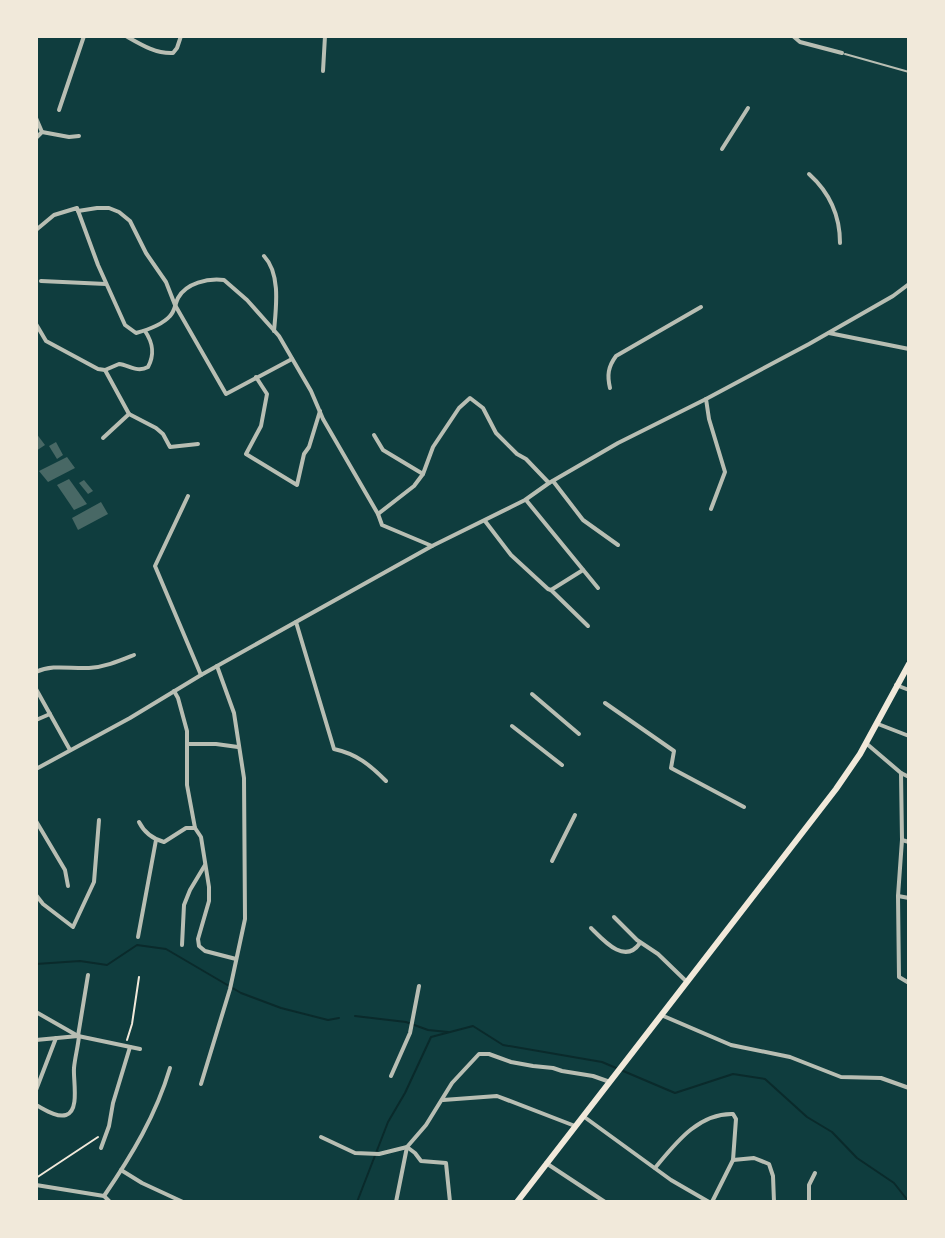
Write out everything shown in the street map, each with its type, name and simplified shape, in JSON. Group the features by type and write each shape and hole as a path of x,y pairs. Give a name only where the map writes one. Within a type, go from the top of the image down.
{"main road":[{"path":"517,1202 836,789 909,664"}],"street":[{"path":"59,110 84,36"},
{"path":"126,36 168,54 177,48 181,36"},
{"path":"323,71 325,36"},
{"path":"793,36 800,42 842,53"},
{"path":"722,149 748,108"},
{"path":"36,118 42,132"},
{"path":"42,132 79,136"},
{"path":"36,138 42,132"},
{"path":"809,174 830,200 839,224 840,243"},
{"path":"36,230 54,215 77,208 125,325 136,333 170,316 179,296 188,288 205,280 224,280 247,300 274,331 311,391 382,525 432,546"},
{"path":"78,211 109,208 130,221 226,394 292,359"},
{"path":"264,256 273,273 276,301 274,331"},
{"path":"41,281 106,284"},
{"path":"36,769 432,546 525,500 618,443 829,333 909,284"},
{"path":"610,388 607,377 609,365 616,356 701,307"},
{"path":"36,324 46,341 105,370 129,414 156,428 170,447 198,444"},
{"path":"105,370 119,364 142,370 148,367 153,353 145,331"},
{"path":"829,333 909,349"},
{"path":"256,377 267,394 266,404 261,426 246,454 297,485 304,454 320,411"},
{"path":"378,514 414,486 423,474 433,447 459,408 470,398 483,408 496,433 551,482 583,520 618,545"},
{"path":"706,399 725,472 711,509"},
{"path":"103,438 129,414"},
{"path":"374,435 383,450 423,474"},
{"path":"188,496 155,566 201,675"},
{"path":"525,500 598,588"},
{"path":"485,521 511,555 588,626"},
{"path":"551,590 583,570"},
{"path":"296,622 334,749 350,753 370,764 386,781"},
{"path":"36,672 51,666 94,668 134,655"},
{"path":"201,1084 230,989 245,919 244,778 234,713 217,666"},
{"path":"896,685 909,690"},
{"path":"36,689 70,750"},
{"path":"174,691 184,716 188,744 186,772 195,828 201,837 209,901 198,939 199,946 205,951 236,959"},
{"path":"532,694 579,734"},
{"path":"605,703 674,751 671,768 744,807"},
{"path":"36,720 50,714"},
{"path":"876,723 909,736"},
{"path":"512,726 562,765"},
{"path":"865,743 909,777"},
{"path":"188,744 239,747"},
{"path":"901,773 899,977 909,983"},
{"path":"552,861 575,815"},
{"path":"36,895 73,927 94,882 99,820"},
{"path":"36,821 65,870 68,886"},
{"path":"139,822 156,840 164,842 186,828 195,828"},
{"path":"138,937 156,840"},
{"path":"902,840 909,842"},
{"path":"182,945 184,905 205,864"},
{"path":"898,896 909,898"},
{"path":"614,917 687,982"},
{"path":"591,928 603,941 622,952 635,951 640,942"},
{"path":"36,1105 64,1116 71,1112 75,1102 74,1069 88,975"},
{"path":"391,1076 410,1033 419,986"},
{"path":"36,1012 79,1036"},
{"path":"661,1015 731,1045 790,1057 841,1077 881,1078 909,1088"},
{"path":"36,1040 79,1036 140,1049"},
{"path":"36,1090 56,1038"},
{"path":"101,1148 128,1046"},
{"path":"396,1202 407,1147 426,1125 452,1083 479,1054 612,1080"},
{"path":"104,1196 147,1127 170,1068"},
{"path":"442,1100 497,1096 575,1126"},
{"path":"583,1116 655,1168 710,1202 733,1160 736,1119 733,1114 714,1117 688,1130 655,1168"},
{"path":"321,1137 355,1153 379,1154 407,1147"},
{"path":"407,1147 421,1161 446,1163 450,1202"},
{"path":"733,1160 754,1158 769,1164 773,1176 774,1202"},
{"path":"546,1163 605,1202"},
{"path":"121,1170 183,1202"},
{"path":"809,1202 809,1185 815,1173"},
{"path":"36,1185 104,1196 110,1202"}],"lane":[{"path":"842,53 909,72"}],"path":[{"path":"128,1046 139,977"},
{"path":"36,1178 103,1134"}],"building":[{"path":"36,433 45,445 36,451"},
{"path":"56,442 63,455 57,459 49,446"},
{"path":"67,457 75,468 48,482 39,471"},
{"path":"69,479 87,504 74,510 57,485"},
{"path":"84,480 93,491 88,494 79,483"},
{"path":"101,502 108,514 78,530 72,518"}],"waterway":[{"path":"36,964 80,961 107,965 137,945 166,949 241,993 281,1008 328,1020 339,1018"},
{"path":"355,1016 406,1022 428,1030 448,1032"},
{"path":"357,1202 388,1122 431,1037 473,1026 503,1045 602,1062 675,1093 733,1074 765,1079 807,1117 832,1132 857,1158 894,1183 909,1202"}]}
